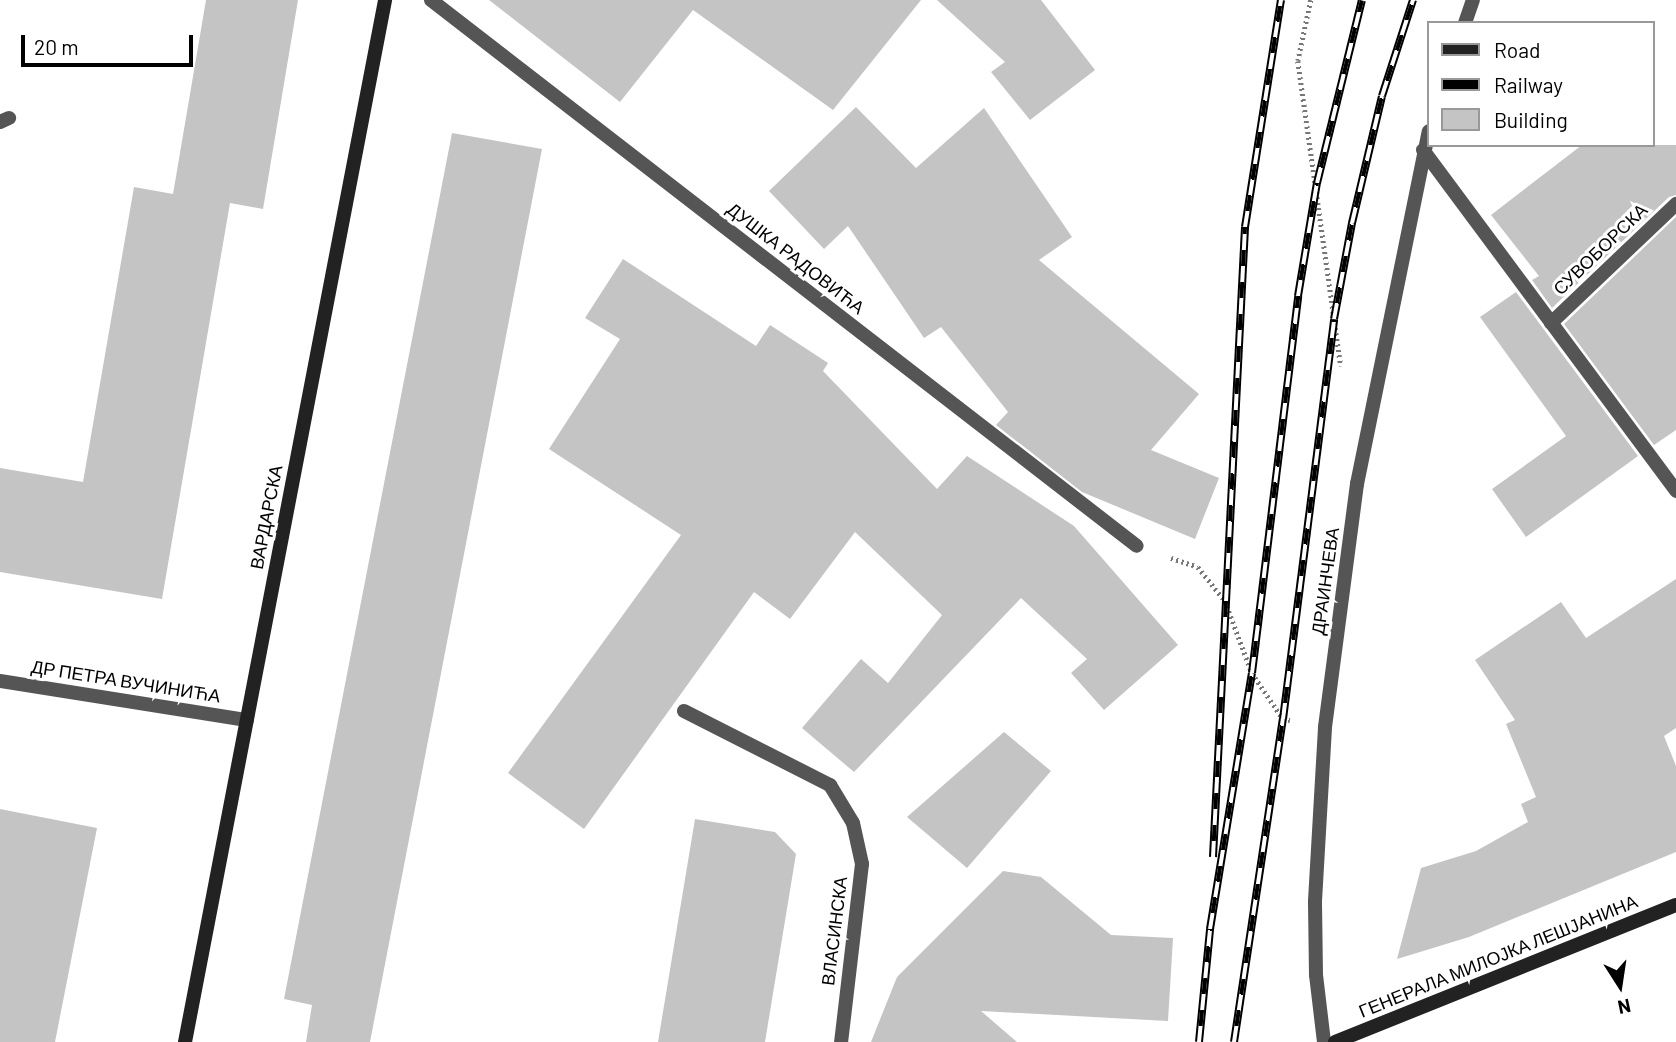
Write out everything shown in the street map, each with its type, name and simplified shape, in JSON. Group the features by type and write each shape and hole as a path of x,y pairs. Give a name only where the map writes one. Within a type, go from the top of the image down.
{"main road":[{"name":"ВАРДАРСКА","path":"186,1042 385,0"},
{"name":"ГЕНЕРАЛА МИЛОЈКА ЛЕШЈАНИНА","path":"1335,1042 1676,905"}],"street":[{"name":"ДУШКА РАДОВИЋА","path":"431,0 1137,546"},
{"path":"1466,21 1473,0"},
{"name":"ДРАИНЧЕВА","path":"1324,1042 1316,975 1315,901 1325,727 1357,484 1428,134"},
{"path":"1423,150 1676,491"},
{"name":"СУВОБОРСКА","path":"1551,323 1676,204"},
{"name":"ДР ПЕТРА ВУЧИНИЋА","path":"0,681 247,720"},
{"name":"ВЛАСИНСКА","path":"684,712 830,785 853,823 862,864 841,1042"}],"path":[{"path":"1311,0 1298,61 1342,374"},
{"path":"1137,546 1198,567 1225,601 1252,673 1283,719 1325,727"}],"building":[{"path":"206,0 298,0 263,209 230,203 162,599 0,572 0,468 83,482 134,187 173,194"},
{"path":"489,0 921,0 833,110 693,10 620,102"},
{"path":"937,0 1041,0 1095,70 1030,120 991,72 1005,62"},
{"path":"856,107 916,168 984,108 1072,237 1039,260 1199,394 1151,450 1219,478 1195,539 1082,492 996,425 1008,412 941,327 924,338 848,226 824,249 769,191"},
{"path":"452,133 542,149 370,1042 306,1042 312,1005 284,999"},
{"path":"1676,145 1676,195 1669,197 1552,308 1532,280 1539,276 1491,215 1579,147"},
{"path":"1676,217 1676,430 1654,445 1564,324"},
{"path":"623,259 756,346 770,325 828,363 823,371 937,489 967,456 1074,526 1178,645 1104,710 1071,673 1087,659 1021,598 854,772 802,728 861,659 888,683 942,615 855,532 790,619 754,592 584,829 508,773 681,535 549,449 620,339 585,318"},
{"path":"1516,292 1638,456 1526,537 1492,489 1566,436 1480,317"},
{"path":"1676,579 1676,728 1664,736 1676,766 1676,852 1469,937 1397,959 1421,868 1476,851 1528,822 1521,804 1536,797 1506,724 1515,720 1475,660 1561,602 1586,638"},
{"path":"1004,732 1051,771 967,868 907,817"},
{"path":"0,809 97,828 55,1042 0,1042"},
{"path":"695,819 775,832 796,854 765,1042 658,1042"},
{"path":"1003,871 1041,877 1111,935 1173,938 1168,1021 981,1011 1017,1042 871,1042 897,977"}],"railway":[{"path":"1213,857 1245,227 1281,0"},
{"path":"1199,1042 1210,929 1252,673 1298,296 1317,183 1362,0"},
{"path":"1234,1042 1283,719 1334,319 1352,223 1382,96 1413,0"}]}
